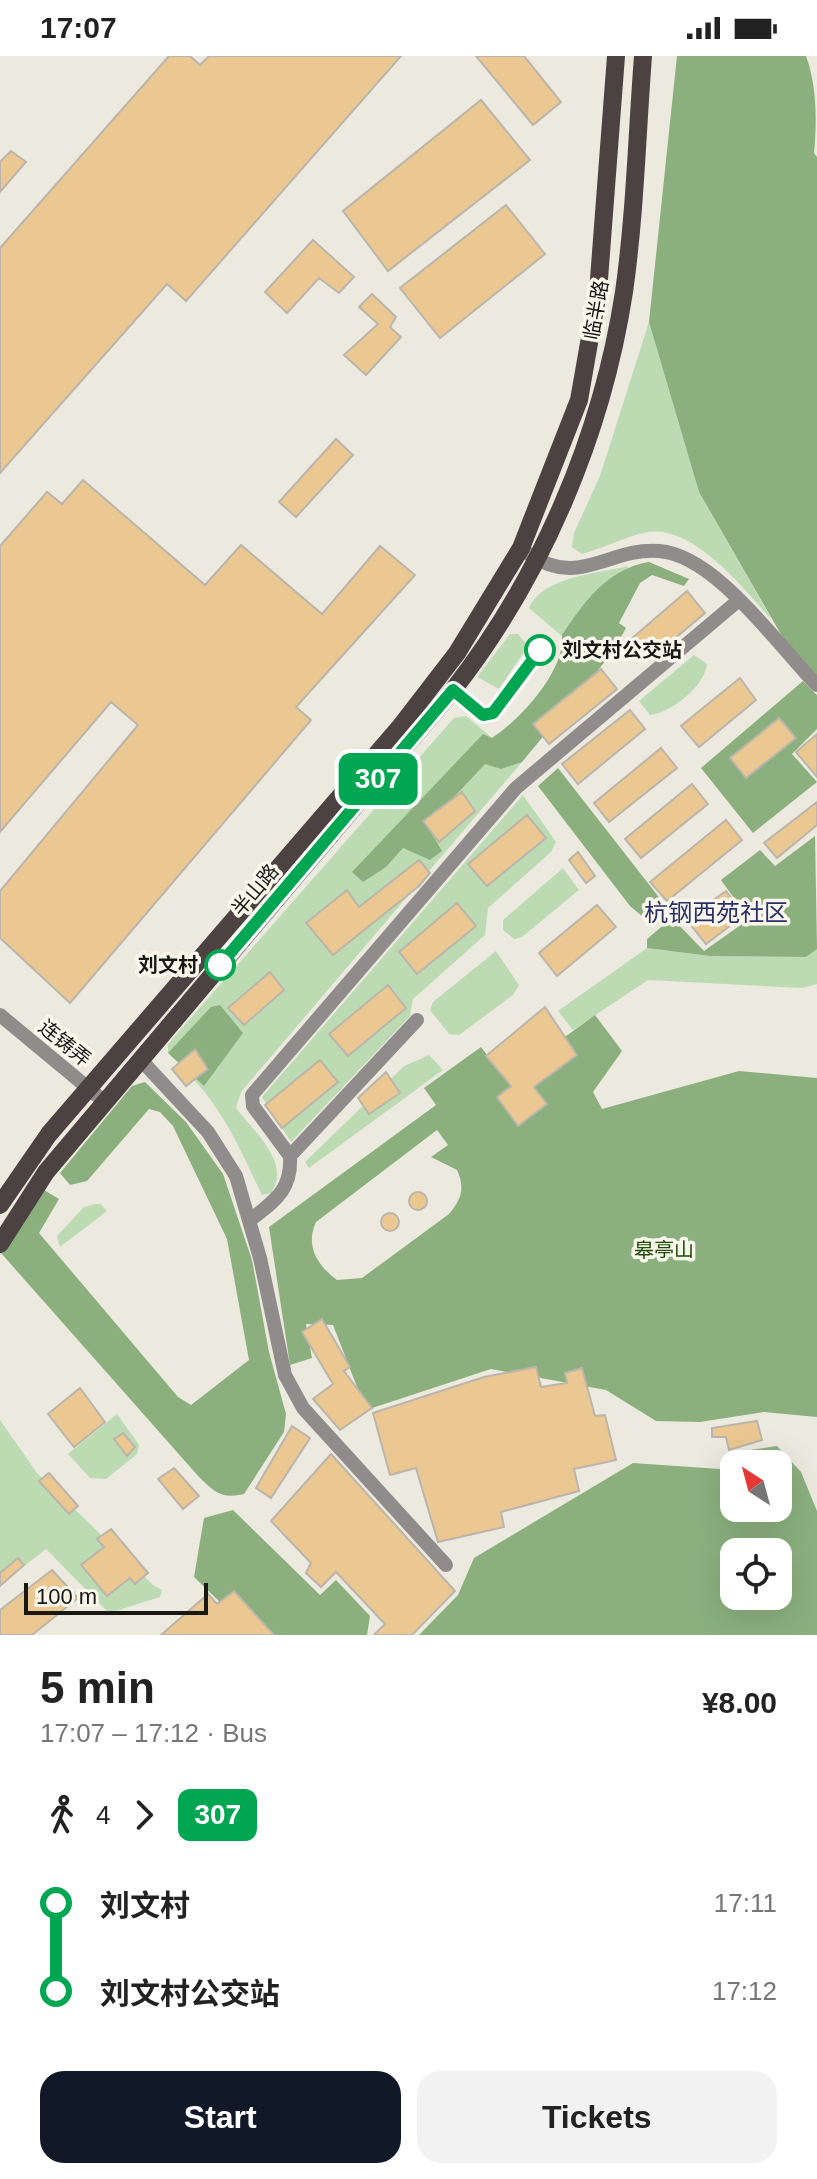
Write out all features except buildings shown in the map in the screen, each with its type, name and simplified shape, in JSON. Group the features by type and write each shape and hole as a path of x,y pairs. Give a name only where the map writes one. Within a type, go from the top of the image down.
{"main road":[{"name":"临半路","path":"528,554 579,400 598,292 616,56"},
{"name":"临半路","path":"528,554 599,409 624,291 643,56"},
{"name":"半山路","path":"0,1244 46,1172 453,690 511,610 528,554"},
{"name":"半山路","path":"0,1205 49,1134 400,727 528,554"}],"street":[{"path":"528,554 567,570 660,551 716,578 817,685"},
{"path":"249,1221 276,1200 291,1176 290,1156 253,1106 252,1095 516,788 739,600"},
{"name":"连铸弄","path":"0,1015 105,1102"},
{"path":"290,1156 417,1020"},
{"path":"141,1060 208,1132 236,1176 285,1375 303,1408 446,1565"}],"green space":[{"path":"677,56 806,56 812,79 816,117 814,153 817,157 817,679 794,657 699,492 649,322"},
{"path":"649,322 699,492 772,620 717,562 683,538 665,532 648,532 582,554 572,547 574,533 600,476"},
{"path":"649,562 689,579 684,586 652,575 640,583 619,623 626,628 612,653 522,762 501,769 485,764 427,826 442,851 430,860 403,848 386,867 363,882 352,872 483,734 492,738 528,707 557,663 562,635 598,589 621,572"},
{"path":"628,566 522,762 241,1092 236,1108 268,1148 277,1170 271,1193 262,1195 223,1119 200,1087 168,1053 168,1044 454,718 466,716 492,738 528,707 557,664 562,636 529,608 536,597 546,589 572,578"},
{"path":"510,634 518,634 528,646 499,689 477,677"},
{"path":"694,655 707,664 700,681 677,704 650,715 639,701"},
{"path":"803,681 817,695 817,729 792,754 817,782 753,833 701,768"},
{"path":"558,768 665,905 653,914 642,916 630,906 538,786"},
{"path":"523,795 556,842 551,852 488,908 485,935 413,999 410,1016 291,1142 262,1097"},
{"path":"815,836 817,949 806,957 710,956 647,948 647,939 666,923 675,921 704,951 749,919 721,880 760,850 775,866"},
{"path":"563,868 579,890 522,937 514,939 503,930 503,920"},
{"path":"647,948 710,956 806,957 817,949 817,984 802,988 648,980 573,1030 558,1011"},
{"path":"496,951 519,985 513,995 459,1035 449,1034 430,1010 433,1002"},
{"path":"220,1005 243,1033 204,1086 168,1053 211,1007"},
{"name":"皋亭山","path":"595,1015 622,1051 593,1092 602,1109 739,1071 817,1078 817,1417 764,1412 700,1422 656,1421 606,1390 491,1369 366,1410 333,1325 306,1324 312,1358 290,1365 269,1227 436,1105 424,1088 481,1047 506,1080","holes":["437,1130 448,1145 431,1157 457,1170 459,1176 461,1193 449,1214 362,1278 337,1280 330,1274 313,1247 316,1222"]},
{"path":"429,1055 443,1070 309,1168 305,1162 404,1066"},
{"path":"145,1082 186,1122 223,1174 252,1260 269,1352 286,1414 284,1432 244,1494 230,1496 219,1493 199,1477 1,1253 0,1245 44,1190 59,1199 39,1233 178,1397 191,1405 249,1360 227,1239 173,1126 160,1112 149,1109 87,1181 70,1185 60,1173 132,1086"},
{"path":"101,1204 107,1211 60,1247 57,1236 84,1207"},
{"path":"117,1414 139,1445 137,1454 106,1479 90,1478 68,1454"},
{"path":"0,1420 37,1473 153,1585 162,1590 160,1597 109,1613 46,1549 0,1585"},
{"path":"777,1446 781,1450 751,1450"},
{"path":"792,1462 801,1472 817,1511 817,1635 419,1635 458,1595 474,1558 633,1463 720,1469 720,1522 792,1522"},
{"path":"233,1510 320,1595 336,1580 370,1616 367,1635 254,1635 194,1577 204,1518"}],"bus line":[{"name":"307","path":"220,965 453,690 483,715 493,713 540,650"}],"place":[{"name":"刘文村公交站","path":"540,650"},
{"name":"刘文村","path":"220,965"}],"district":[{"name":"杭钢西苑社区","path":"716,913"}]}
